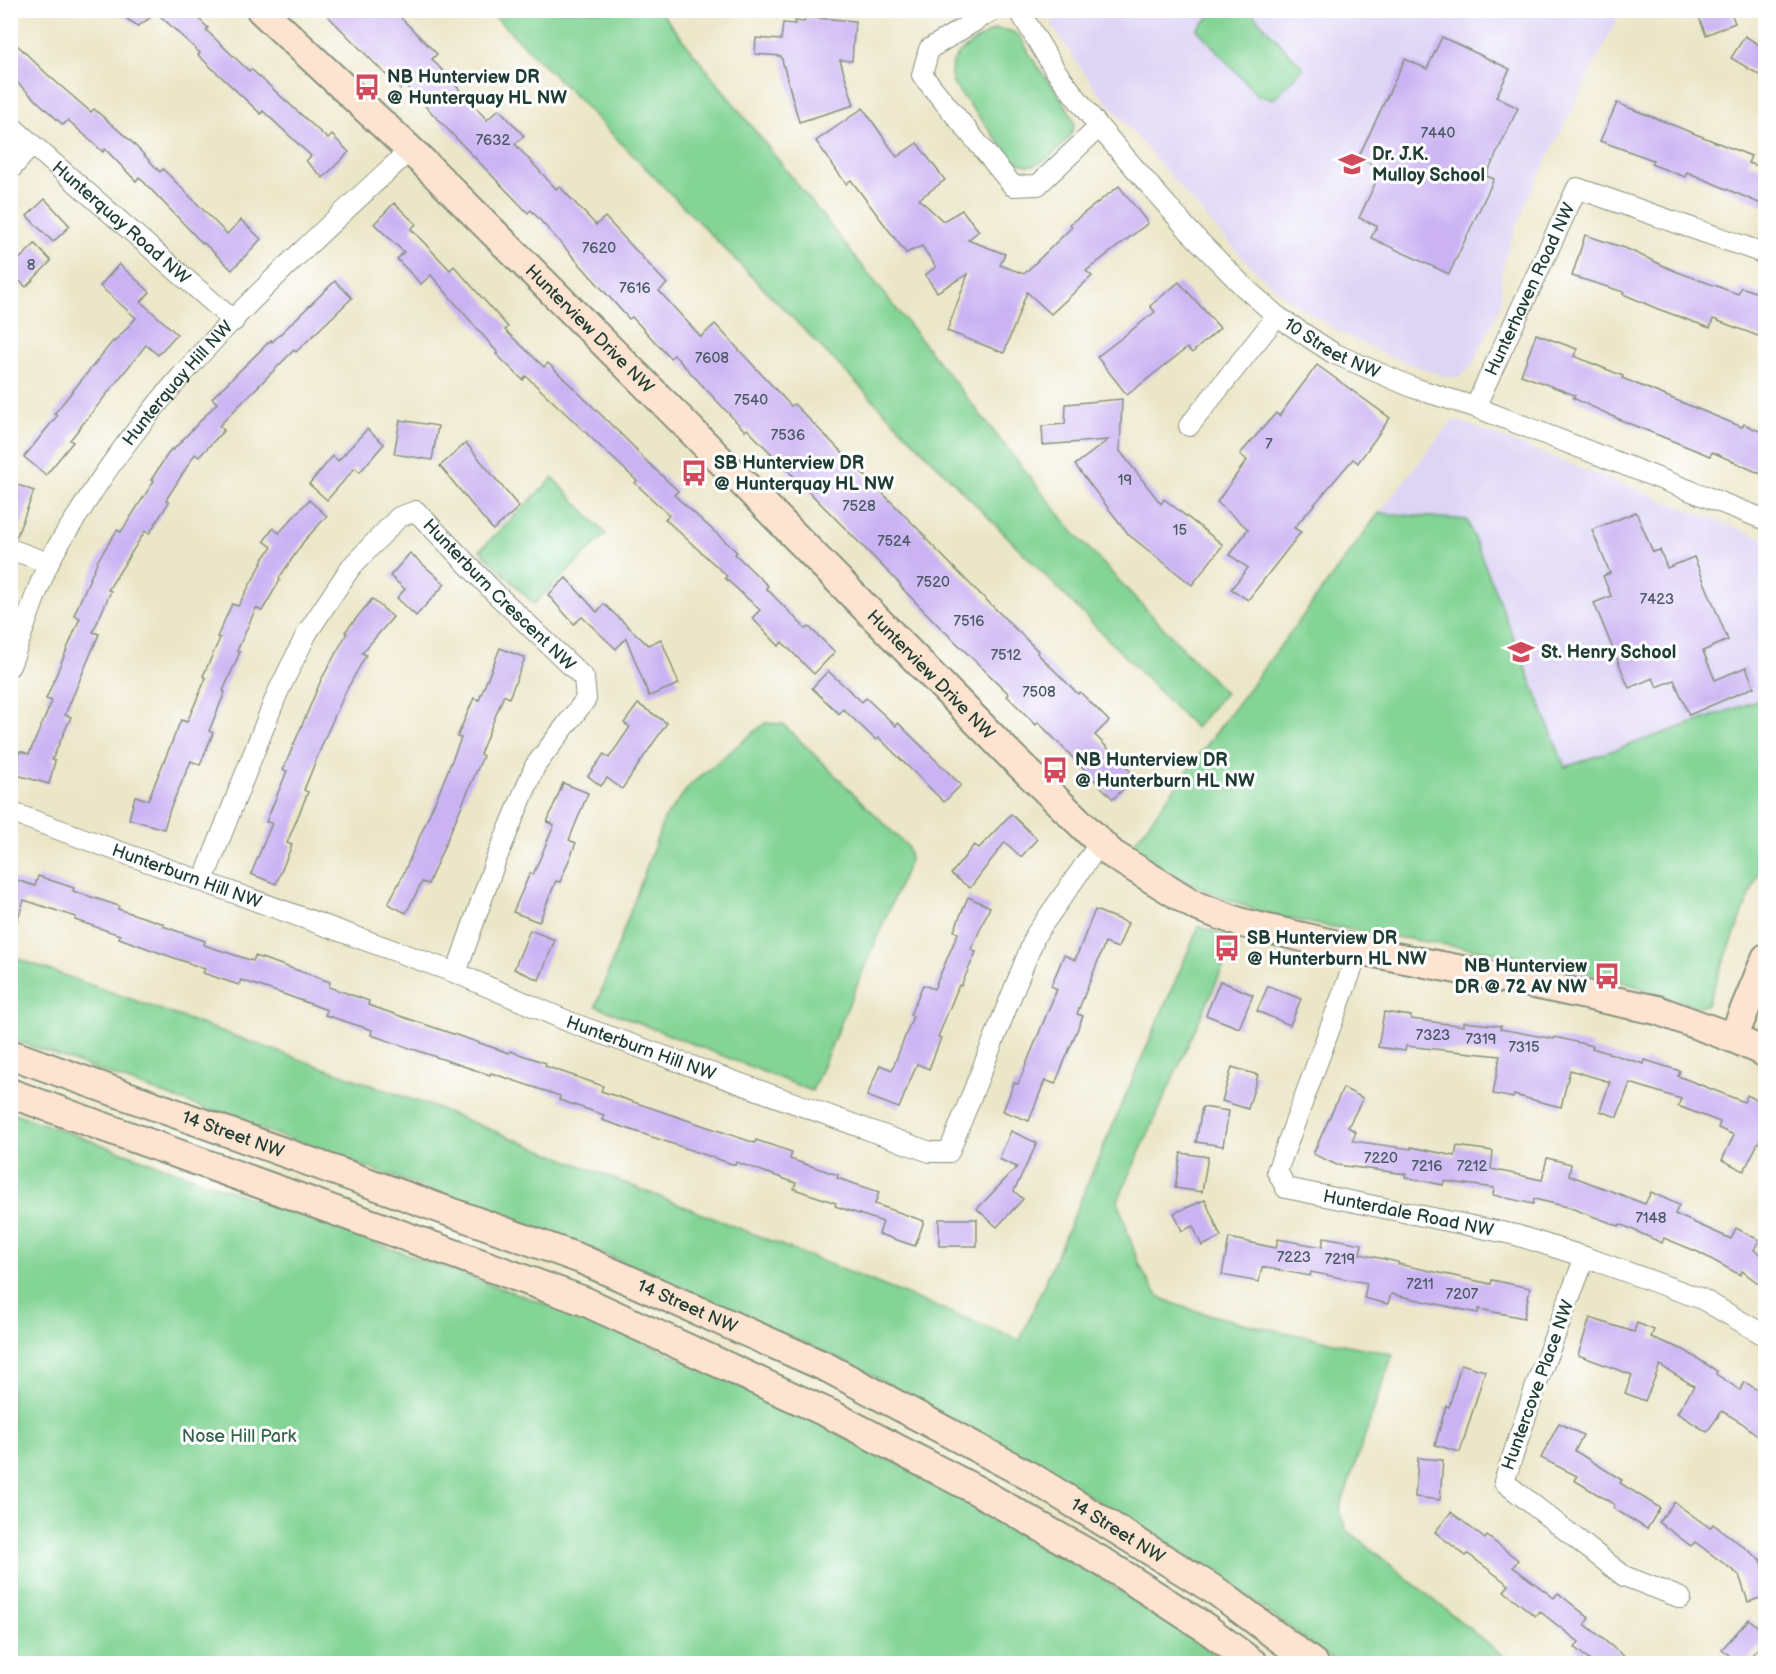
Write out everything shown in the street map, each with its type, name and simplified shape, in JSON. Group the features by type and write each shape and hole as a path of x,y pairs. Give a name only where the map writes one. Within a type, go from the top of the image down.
{"main road":[{"name":"Hunterview Drive NW","path":"261,10 410,150 679,418 1009,754 1112,854 1196,906 1242,923 1359,950 1657,1010 1733,1038 1766,1053"},
{"path":"1733,1038 1766,958"},
{"name":"14 Street NW","path":"10,1054 581,1259 828,1368 1043,1484 1219,1593 1314,1664"},
{"name":"14 Street NW","path":"10,1094 584,1300 832,1415 976,1490 1108,1565 1206,1628 1254,1664"}],"street":[{"path":"993,10 929,49 922,75 1013,186 1038,185 1099,127"},
{"name":"10 Street NW","path":"1019,10 1055,70 1099,127 1190,232 1244,287 1277,316 1333,353 1414,388 1474,406 1766,520"},
{"name":"Hunterquay Road NW","path":"10,125 234,321"},
{"path":"10,170 32,145"},
{"name":"Hunterquay Hill NW","path":"10,666 49,563 106,469 156,405 234,321 320,234 410,150"},
{"name":"Hunterhaven Road NW","path":"1474,406 1577,188 1766,254"},
{"path":"1189,426 1277,316"},
{"name":"Hunterburn Crescent NW","path":"203,881 277,694 307,633 351,567 399,517 416,512 497,595 584,678 586,699 535,766 495,862 456,973"},
{"path":"10,549 49,563"},
{"name":"Hunterburn Hill NW","path":"10,812 456,973 572,1023 930,1152 949,1152 1036,934 1100,843"},
{"name":"Hunterdale Road NW","path":"1359,950 1277,1171 1286,1188 1516,1235 1702,1299 1766,1336"},
{"name":"Huntercove Place NW","path":"1585,1257 1539,1377 1504,1482 1624,1576 1681,1598"}],"shaded area":[{"name":"Dr. J.K. Mulloy School","path":"1071,10 1621,11 1527,200 1506,254 1501,277 1501,304 1473,364 1465,373 1456,378 1443,376 1388,356 1339,332 1284,296 1256,271 1215,228 1094,87 1051,24"},
{"name":"St. Henry School","path":"1456,420 1765,539 1765,856 1707,1005 1695,1006 1620,981 1522,957 1315,924 1259,912 1200,888 1165,870 1131,847 1379,513 1449,424"}],"green space":[{"path":"489,11 660,11 1075,534 1225,693 1195,728 569,90"},
{"path":"1216,11 1250,11 1303,68 1274,99 1257,95 1197,29"},
{"path":"995,29 1012,31 1019,36 1073,118 1073,130 1064,143 1038,164 1024,164 1011,157 953,84 952,65 956,57 962,50"},
{"path":"553,478 606,534 534,604 480,550"},
{"name":"St. Henry School","path":"1379,513 1467,520 1565,767 1765,698 1765,856 1707,1005 1695,1006 1620,981 1522,957 1315,924 1259,912 1200,888 1165,870 1131,847"},
{"path":"765,723 783,724 908,847 910,860 812,1091 596,1006 664,819 691,784"},
{"path":"1199,926 1235,941 1118,1200 1138,1261 1157,1294 1170,1302 1229,1320 1393,1354 1339,1511 1346,1529 1512,1663 1337,1663 1225,1580 1039,1465 851,1364 591,1248 11,1039 10,956 436,1108 1020,1340"},
{"name":"Nose Hill Park","path":"11,1112 615,1329 748,1389 917,1473 1094,1574 1228,1663 11,1664"}],"building":[{"path":"113,10 190,10 208,28 206,30 249,71 251,69 328,139 332,135 349,152 323,178 306,161 311,156 263,111 261,114 157,13 138,26"},
{"path":"322,10 393,10 437,54 432,59 487,120 499,109 524,136 515,144 556,189 559,186 596,225 605,217 667,284 659,291 701,337 715,324 791,406 794,404 1038,651 1037,653 1109,721 1095,735 1136,777 1113,799 1038,722 1036,725 1007,696 1009,694 937,624 747,429 745,431 674,355 670,358 632,317 629,319 531,210 528,213 405,85 400,89"},
{"path":"1696,10 1730,10 1735,23 1706,35"},
{"path":"805,17 855,21 852,61 840,60 854,105 799,122 781,56 755,54 756,38 781,40 783,23 804,22"},
{"path":"1745,36 1766,49 1766,79 1731,58"},
{"path":"1442,37 1510,69 1496,97 1518,108 1486,176 1494,179 1449,274 1371,238 1377,226 1359,218 1382,169 1358,158 1405,59 1427,69"},
{"path":"10,38 91,112 94,109 131,141 160,172 163,169 227,234 241,220 261,239 232,270 203,244 139,177 136,181 105,149 103,152 68,120 63,125 10,76"},
{"path":"1617,103 1751,156 1748,163 1766,168 1766,206 1687,172 1685,177 1651,164 1653,160 1600,141"},
{"path":"863,108 897,157 917,143 945,180 919,199 943,221 962,210 979,231 968,240 1005,254 1000,265 1024,274 1072,227 1070,224 1119,186 1148,223 1086,271 1092,276 1051,314 1027,292 1004,353 947,331 968,274 937,292 925,275 936,267 922,246 906,253 851,180 846,184 816,141"},
{"path":"45,199 70,226 53,242 27,216"},
{"path":"394,203 416,224 411,229 450,270 454,266 508,327 505,330 544,367 548,363 678,491 674,495 737,552 735,554 768,586 766,588 806,629 809,627 835,652 814,674 782,642 779,646 752,618 760,610 665,519 669,515 635,483 637,481 526,376 523,380 496,354 498,353 431,275 421,284 397,259 404,252 374,224"},
{"path":"1585,235 1625,248 1675,271 1738,294 1741,287 1766,296 1766,339 1713,319 1710,328 1658,309 1623,294 1624,292 1572,276"},
{"path":"35,244 51,261 26,287 10,272 10,268"},
{"path":"119,264 150,292 141,302 177,334 158,355 146,345 70,440 73,442 46,475 24,457 57,416 54,414 113,341 136,318 100,286"},
{"path":"335,281 352,298 296,352 294,350 219,426 224,430 199,457 195,454 166,500 169,502 149,534 145,531 108,590 111,591 93,632 99,634 65,715 71,717 52,760 55,761 49,784 13,774 20,751 29,754 52,701 46,699 80,618 74,615 98,560 117,530 121,532 154,481 151,480 171,449 173,450 217,403 212,398"},
{"path":"1179,282 1220,328 1192,353 1187,348 1127,395 1097,357 1155,312 1150,306"},
{"path":"1536,334 1577,349 1574,356 1623,376 1622,378 1742,427 1744,424 1766,434 1766,464 1761,474 1712,452 1710,456 1623,421 1573,398 1575,395 1521,375"},
{"path":"1317,365 1390,418 1358,463 1353,459 1294,528 1301,532 1248,600 1231,589 1248,568 1230,555 1248,529 1217,502 1247,460 1240,454 1276,413 1279,416"},
{"path":"1122,399 1120,451 1161,504 1164,499 1223,545 1192,585 1129,535 1075,465 1108,440 1043,445 1042,426 1065,424 1066,404"},
{"path":"400,420 438,426 432,460 394,454"},
{"path":"367,429 384,444 360,472 355,468 327,500 309,484 333,456 338,461"},
{"path":"466,443 519,507 493,530 440,466"},
{"path":"10,482 34,491 16,538 10,537"},
{"path":"309,500 327,516 304,541 279,578 280,580 262,611 256,608 237,651 240,652 223,691 225,692 209,731 213,733 200,765 191,761 170,809 164,829 129,819 135,796 148,800 181,720 187,722 206,678 203,676 220,638 217,637 232,604 238,606 261,562 272,547 264,541 273,528 279,533"},
{"path":"1636,512 1653,552 1660,550 1667,568 1694,557 1728,640 1703,651 1715,680 1746,667 1754,687 1689,715 1674,680 1657,687 1653,678 1629,688 1594,603 1611,596 1603,576 1610,573 1592,530"},
{"path":"410,553 445,584 416,616 397,598 405,589 390,576"},
{"path":"566,578 597,612 604,604 648,645 661,639 679,684 649,696 626,638 616,649 582,617 574,624 548,595"},
{"path":"372,599 393,617 362,653 366,655 346,691 304,790 308,792 287,843 292,845 276,884 251,874 272,823 266,822 287,771 283,770 321,680 347,633 345,632"},
{"path":"500,648 525,658 509,698 504,695 480,754 483,756 428,884 422,882 406,913 388,904 440,790 461,738 457,737 474,698 479,700"},
{"path":"828,671 862,702 866,698 896,726 898,723 961,785 944,802 879,738 876,740 843,709 839,714 812,688"},
{"path":"638,704 667,723 622,789 607,778 601,786 588,776 604,754 609,758 630,727 624,723"},
{"path":"563,783 588,793 569,840 576,843 560,882 556,881 539,922 513,912 530,873 533,875 554,825 547,822"},
{"path":"1011,814 1037,839 1021,857 1005,842 970,888 951,874 974,845 979,848"},
{"path":"38,876 74,888 73,891 119,906 118,909 164,924 163,926 205,941 204,945 253,961 255,956 291,968 330,982 329,987 369,1001 368,1005 509,1053 510,1051 546,1063 545,1066 603,1086 601,1091 755,1143 756,1140 792,1152 790,1159 879,1192 875,1204 924,1221 915,1246 879,1234 883,1222 794,1189 796,1183 602,1120 604,1115 559,1100 560,1096 371,1035 372,1030 325,1015 327,1010 286,995 241,980 239,985 203,973 205,969 119,938 120,935 75,920 76,917 24,900 13,933 10,932 10,878 35,886"},
{"path":"968,897 990,907 971,950 976,952 961,986 959,985 938,1037 941,1038 929,1069 917,1064 899,1108 867,1096 880,1065 892,1070 913,1016 910,1015 923,985 934,989 958,933 954,931"},
{"path":"1095,910 1128,923 1118,948 1105,943 1077,1014 1083,1016 1055,1084 1045,1080 1029,1121 1003,1111 1014,1083 1018,1084 1057,989 1051,986 1064,955 1075,960"},
{"path":"530,930 555,940 539,980 514,969"},
{"path":"1220,981 1253,995 1239,1028 1206,1015"},
{"path":"1268,986 1301,999 1290,1025 1257,1011"},
{"path":"1384,1012 1411,1016 1411,1019 1464,1026 1464,1022 1501,1026 1500,1029 1554,1039 1555,1037 1593,1046 1592,1048 1644,1064 1645,1060 1680,1071 1678,1076 1744,1102 1747,1095 1766,1104 1766,1127 1744,1171 1722,1160 1734,1135 1718,1128 1720,1122 1678,1106 1681,1099 1630,1083 1617,1117 1600,1111 1610,1082 1570,1070 1561,1107 1514,1095 1513,1098 1493,1094 1500,1056 1406,1046 1405,1051 1378,1047"},
{"path":"1232,1067 1258,1075 1248,1109 1222,1101"},
{"path":"1343,1088 1363,1098 1348,1127 1356,1132 1352,1141 1411,1149 1411,1147 1455,1156 1457,1146 1493,1151 1491,1169 1542,1180 1547,1158 1571,1164 1569,1175 1645,1204 1651,1192 1679,1205 1675,1214 1731,1239 1736,1228 1759,1240 1754,1250 1766,1258 1766,1289 1742,1271 1740,1275 1698,1252 1664,1238 1662,1243 1620,1224 1619,1226 1568,1207 1534,1199 1533,1204 1493,1195 1494,1188 1444,1181 1443,1185 1405,1177 1406,1174 1337,1165 1313,1154"},
{"path":"1202,1107 1229,1111 1223,1146 1196,1142"},
{"path":"1011,1131 1037,1143 1014,1191 1023,1199 997,1227 977,1209 1017,1167 999,1159"},
{"path":"1181,1153 1208,1157 1202,1192 1175,1188"},
{"path":"1205,1200 1221,1237 1202,1246 1193,1226 1182,1231 1174,1213"},
{"path":"939,1219 977,1219 977,1246 939,1246"},
{"path":"1324,1237 1362,1244 1360,1254 1398,1262 1398,1264 1491,1284 1492,1280 1530,1288 1524,1318 1479,1309 1478,1313 1391,1294 1388,1304 1364,1298 1367,1283 1311,1272 1310,1276 1262,1267 1259,1282 1222,1275 1229,1238 1276,1248 1278,1239 1322,1247"},
{"path":"1590,1318 1634,1332 1637,1323 1654,1330 1651,1337 1684,1350 1717,1371 1716,1374 1740,1390 1745,1382 1766,1396 1766,1442 1722,1411 1707,1432 1677,1413 1694,1386 1660,1365 1645,1401 1625,1393 1632,1375 1578,1355"},
{"path":"1461,1364 1485,1371 1460,1452 1435,1445"},
{"path":"1559,1423 1583,1435 1575,1451 1622,1480 1620,1483 1660,1508 1647,1529 1613,1508 1615,1505 1574,1480 1577,1476 1541,1458"},
{"path":"1418,1458 1443,1460 1440,1500 1415,1497"},
{"path":"1674,1502 1710,1528 1713,1524 1761,1560 1766,1574 1766,1596 1748,1602 1739,1575 1695,1542 1691,1546 1659,1522"},
{"path":"1451,1512 1485,1539 1487,1536 1518,1560 1513,1567 1554,1598 1558,1593 1589,1618 1585,1624 1633,1664 1594,1664 1575,1648 1579,1642 1539,1611 1535,1616 1504,1591 1509,1585 1435,1532"},
{"path":"1749,1619 1766,1634 1766,1639 1744,1664 1739,1664 1722,1649"}],"place":[{"name":"NB Hunterview DR @ Hunterquay HL NW","path":"367,87"},
{"name":"Dr. J.K. Mulloy School","path":"1352,164"},
{"name":"SB Hunterview DR @ Hunterquay HL NW","path":"694,473"},
{"name":"St. Henry School","path":"1521,652"},
{"name":"NB Hunterview DR @ Hunterburn HL NW","path":"1055,770"},
{"name":"SB Hunterview DR @ Hunterburn HL NW","path":"1227,948"},
{"name":"NB Hunterview DR @ 72 AV NW","path":"1607,976"}]}
